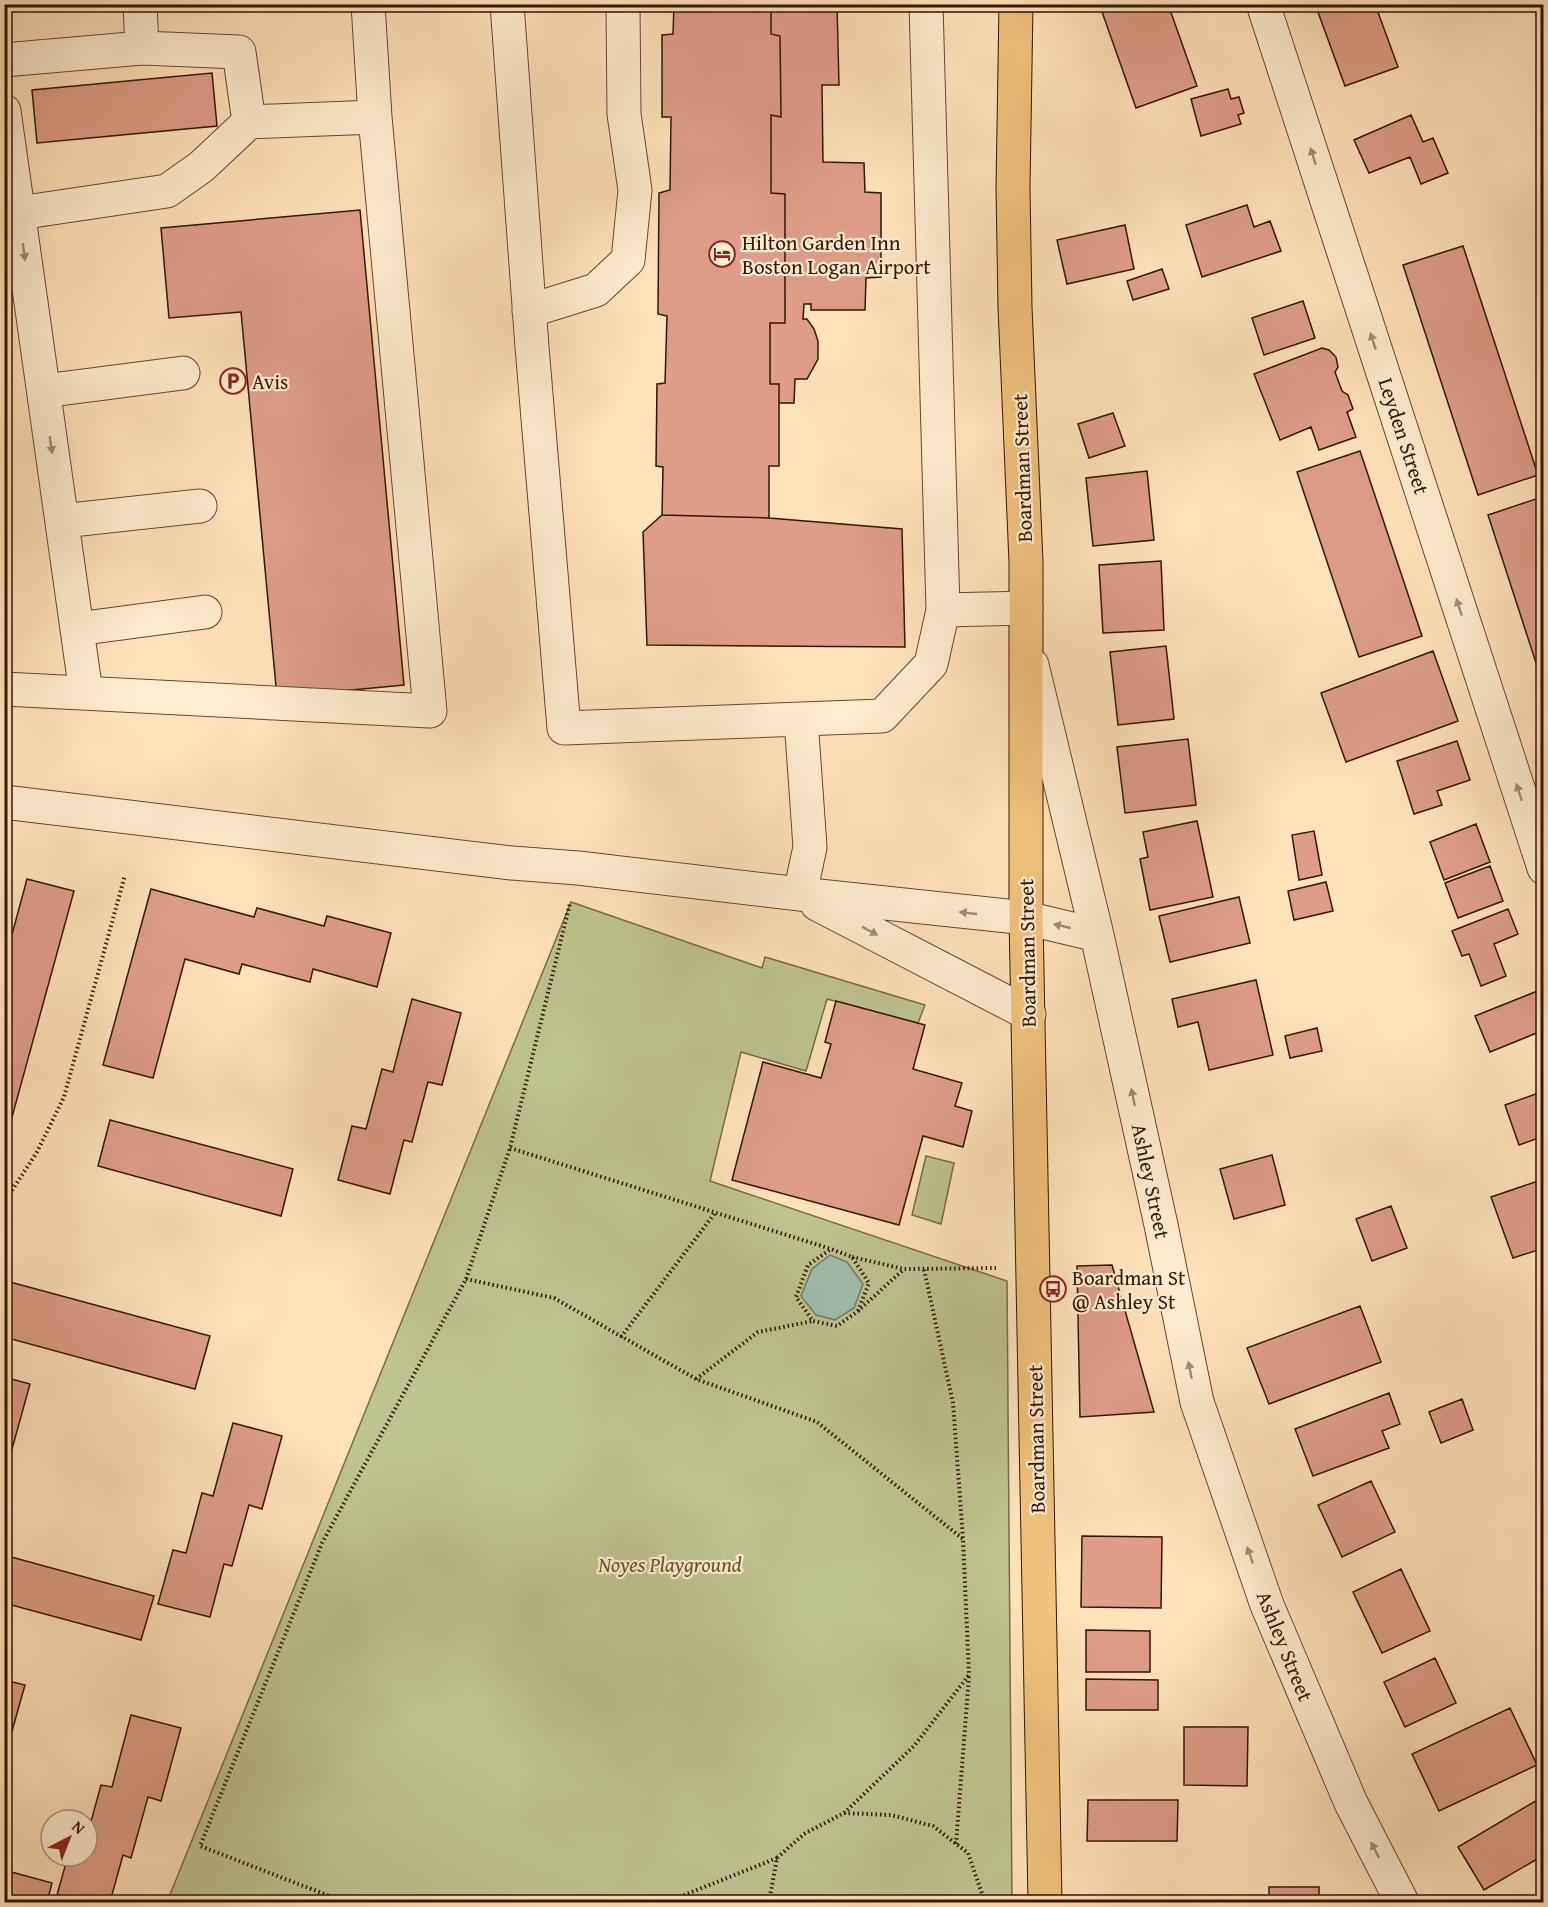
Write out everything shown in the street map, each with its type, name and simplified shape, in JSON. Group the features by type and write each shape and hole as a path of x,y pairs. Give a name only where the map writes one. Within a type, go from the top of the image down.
{"main road":[{"name":"Boardman Street","path":"1016,4 1013,188 1026,562 1026,918 1045,1902"}],"street":[{"path":"140,4 142,48"},
{"path":"4,689 430,711 375,117 368,4"},
{"path":"507,4 529,311 564,728 882,716 931,664 943,610 926,4"},
{"path":"529,311 596,290 628,260 635,190 624,114 623,4"},
{"name":"Leyden Street","path":"1263,4 1544,868"},
{"path":"4,60 142,48 239,52 249,122"},
{"path":"4,111 86,693"},
{"path":"19,213 167,191 201,167 249,122 375,117"},
{"path":"44,391 183,373"},
{"path":"62,521 200,506"},
{"path":"943,610 1026,608"},
{"path":"77,629 205,612"},
{"name":"Ashley Street","path":"1027,644 1097,935 1161,1225 1197,1402 1267,1605 1351,1803 1402,1902"},
{"path":"800,894 810,847 801,719"},
{"path":"4,802 512,863 578,868 1026,918 1097,935"},
{"path":"800,894 1029,1014"}],"path":[{"path":"345,1902 200,1846 322,1543 466,1279 510,1148 578,868"},
{"path":"7,1198 37,1152 64,1097 125,875"},
{"path":"510,1148 852,1257 904,1269 1033,1268"},
{"path":"621,1337 715,1213"},
{"path":"813,1321 796,1297 808,1265 831,1249"},
{"path":"852,1257 869,1283 858,1311"},
{"path":"696,1379 758,1332 813,1321 837,1326 858,1311 904,1269"},
{"path":"924,1269 953,1403 963,1539 969,1675 956,1844"},
{"path":"466,1279 554,1298 696,1379 817,1422 963,1539"},
{"path":"667,1902 777,1858 804,1834 844,1813 914,1746 969,1675"},
{"path":"844,1813 891,1815 933,1826 968,1853 985,1902"},
{"path":"769,1902 777,1858"}],"green space":[{"name":"Noyes Playground","path":"571,902 762,968 765,957 925,1005 918,1023 827,999 806,1071 741,1052 710,1181 1007,1281 1012,1902 167,1902"},
{"path":"926,1156 954,1163 941,1224 912,1215"}],"shaded area":[{"path":"830,1255 847,1262 863,1284 854,1308 835,1320 816,1315 801,1296 812,1269"}],"building":[{"name":"Hilton Garden Inn Boston Logan Airport","path":"674,4 771,4 771,34 780,36 781,117 771,115 771,193 785,194 785,323 770,323 770,384 779,384 779,466 769,466 769,518 662,515 663,467 656,466 657,384 665,383 667,316 658,314 659,193 670,190 671,117 662,117 662,35 673,34"},
{"path":"771,4 837,4 839,85 822,85 823,162 864,163 865,192 881,193 881,277 866,278 865,310 811,310 811,304 804,304 803,319 807,319 814,329 818,341 818,359 807,379 795,379 794,403 779,403 779,384 770,384 770,323 785,323 785,194 771,193 771,115 781,117 780,36 771,34"},
{"path":"1114,4 1168,4 1197,86 1136,108 1101,9"},
{"path":"1315,4 1375,4 1398,67 1345,86"},
{"path":"212,73 217,126 37,143 32,90"},
{"path":"1228,89 1231,99 1239,97 1244,113 1238,115 1241,124 1201,136 1191,99"},
{"path":"1411,115 1423,142 1433,138 1448,173 1421,184 1410,157 1369,173 1354,140"},
{"path":"1247,205 1254,227 1270,221 1281,251 1202,277 1186,225"},
{"path":"360,210 404,685 277,697 241,312 169,318 161,228"},
{"path":"1125,225 1134,269 1067,284 1057,240"},
{"path":"1463,246 1538,475 1478,495 1403,265"},
{"path":"1162,269 1169,289 1133,300 1127,281"},
{"path":"1303,301 1315,338 1264,355 1252,318"},
{"path":"1322,348 1329,350 1336,357 1338,367 1335,372 1342,391 1348,395 1353,409 1347,412 1356,437 1319,450 1311,427 1280,440 1254,374"},
{"path":"1113,413 1125,446 1089,458 1078,424"},
{"path":"1360,451 1422,636 1359,657 1297,472"},
{"path":"1147,471 1154,540 1093,546 1086,478"},
{"path":"1542,497 1544,668 1538,669 1488,515"},
{"path":"662,515 769,518 902,529 905,647 647,645 643,532"},
{"path":"1161,561 1164,630 1103,633 1099,565"},
{"path":"1166,646 1174,719 1118,725 1110,652"},
{"path":"1433,651 1458,721 1346,762 1321,693"},
{"path":"1188,739 1196,805 1125,813 1117,747"},
{"path":"1457,741 1470,780 1437,791 1442,805 1414,814 1397,761"},
{"path":"1197,821 1213,897 1150,910 1140,859 1148,857 1143,832"},
{"path":"1476,824 1490,862 1444,880 1430,842"},
{"path":"1314,831 1322,875 1299,880 1292,835"},
{"path":"1490,866 1503,901 1458,918 1445,883"},
{"path":"27,879 74,891 6,1139 4,1139 4,964"},
{"path":"1326,882 1333,911 1294,920 1288,891"},
{"path":"151,889 254,917 257,908 324,926 327,916 391,933 377,987 313,969 310,982 242,964 239,974 185,959 153,1078 103,1065"},
{"path":"1239,897 1250,943 1170,962 1159,916"},
{"path":"1508,909 1518,934 1494,944 1506,976 1481,986 1469,954 1462,956 1452,931"},
{"path":"1256,980 1273,1055 1209,1070 1198,1022 1178,1027 1172,999"},
{"path":"1540,990 1544,999 1544,1030 1490,1052 1475,1016"},
{"path":"412,999 461,1013 442,1085 428,1082 412,1142 404,1140 390,1194 338,1180 352,1126 366,1129 382,1069 393,1072"},
{"path":"836,1001 925,1025 913,1069 962,1083 955,1106 972,1111 963,1147 923,1136 899,1225 732,1180 763,1062 821,1078 831,1044 825,1042"},
{"path":"1317,1028 1322,1051 1290,1058 1285,1036"},
{"path":"1544,1091 1544,1136 1519,1145 1505,1105"},
{"path":"110,1120 293,1169 281,1216 98,1166"},
{"path":"1272,1155 1285,1205 1234,1219 1220,1169"},
{"path":"1544,1179 1544,1248 1513,1258 1491,1197"},
{"path":"1391,1206 1407,1248 1372,1261 1356,1219"},
{"path":"1112,1265 1154,1412 1080,1417 1077,1266"},
{"path":"10,1282 210,1336 195,1389 4,1337 4,1302"},
{"path":"1360,1306 1381,1362 1269,1404 1247,1348"},
{"path":"4,1377 30,1384 4,1478"},
{"path":"1389,1393 1400,1424 1382,1431 1389,1448 1313,1476 1295,1429"},
{"path":"1462,1399 1473,1430 1441,1443 1429,1412"},
{"path":"233,1423 282,1436 262,1509 249,1505 232,1566 224,1564 210,1617 158,1604 173,1550 186,1553 202,1493 213,1496"},
{"path":"1371,1481 1395,1532 1342,1557 1318,1505"},
{"path":"1082,1536 1162,1537 1161,1608 1081,1607"},
{"path":"4,1555 154,1596 141,1640 4,1603"},
{"path":"1401,1569 1430,1631 1382,1653 1353,1592"},
{"path":"1086,1630 1150,1631 1150,1672 1086,1672"},
{"path":"1435,1658 1456,1703 1405,1727 1384,1682"},
{"path":"1086,1679 1158,1680 1158,1710 1086,1710"},
{"path":"4,1680 25,1685 12,1731 4,1729"},
{"path":"1510,1708 1537,1765 1439,1811 1412,1754"},
{"path":"131,1715 181,1728 161,1801 148,1797 131,1858 123,1855 110,1902 86,1902 57,1895 65,1868 99,1868 99,1808 95,1808 101,1785 112,1787"},
{"path":"1184,1727 1248,1727 1247,1786 1184,1785"},
{"path":"1539,1799 1544,1807 1544,1855 1484,1890 1458,1847"},
{"path":"1088,1800 1178,1800 1177,1841 1087,1841"},
{"path":"4,1870 52,1883 47,1902 4,1902"},
{"path":"1269,1887 1319,1887 1319,1902 1269,1902"},
{"path":"1544,1893 1544,1902 1527,1902"}],"place":[{"name":"Hilton Garden Inn Boston Logan Airport","path":"722,254"},
{"name":"Avis","path":"233,381"},
{"name":"Boardman St @ Ashley St","path":"1053,1289"}]}
